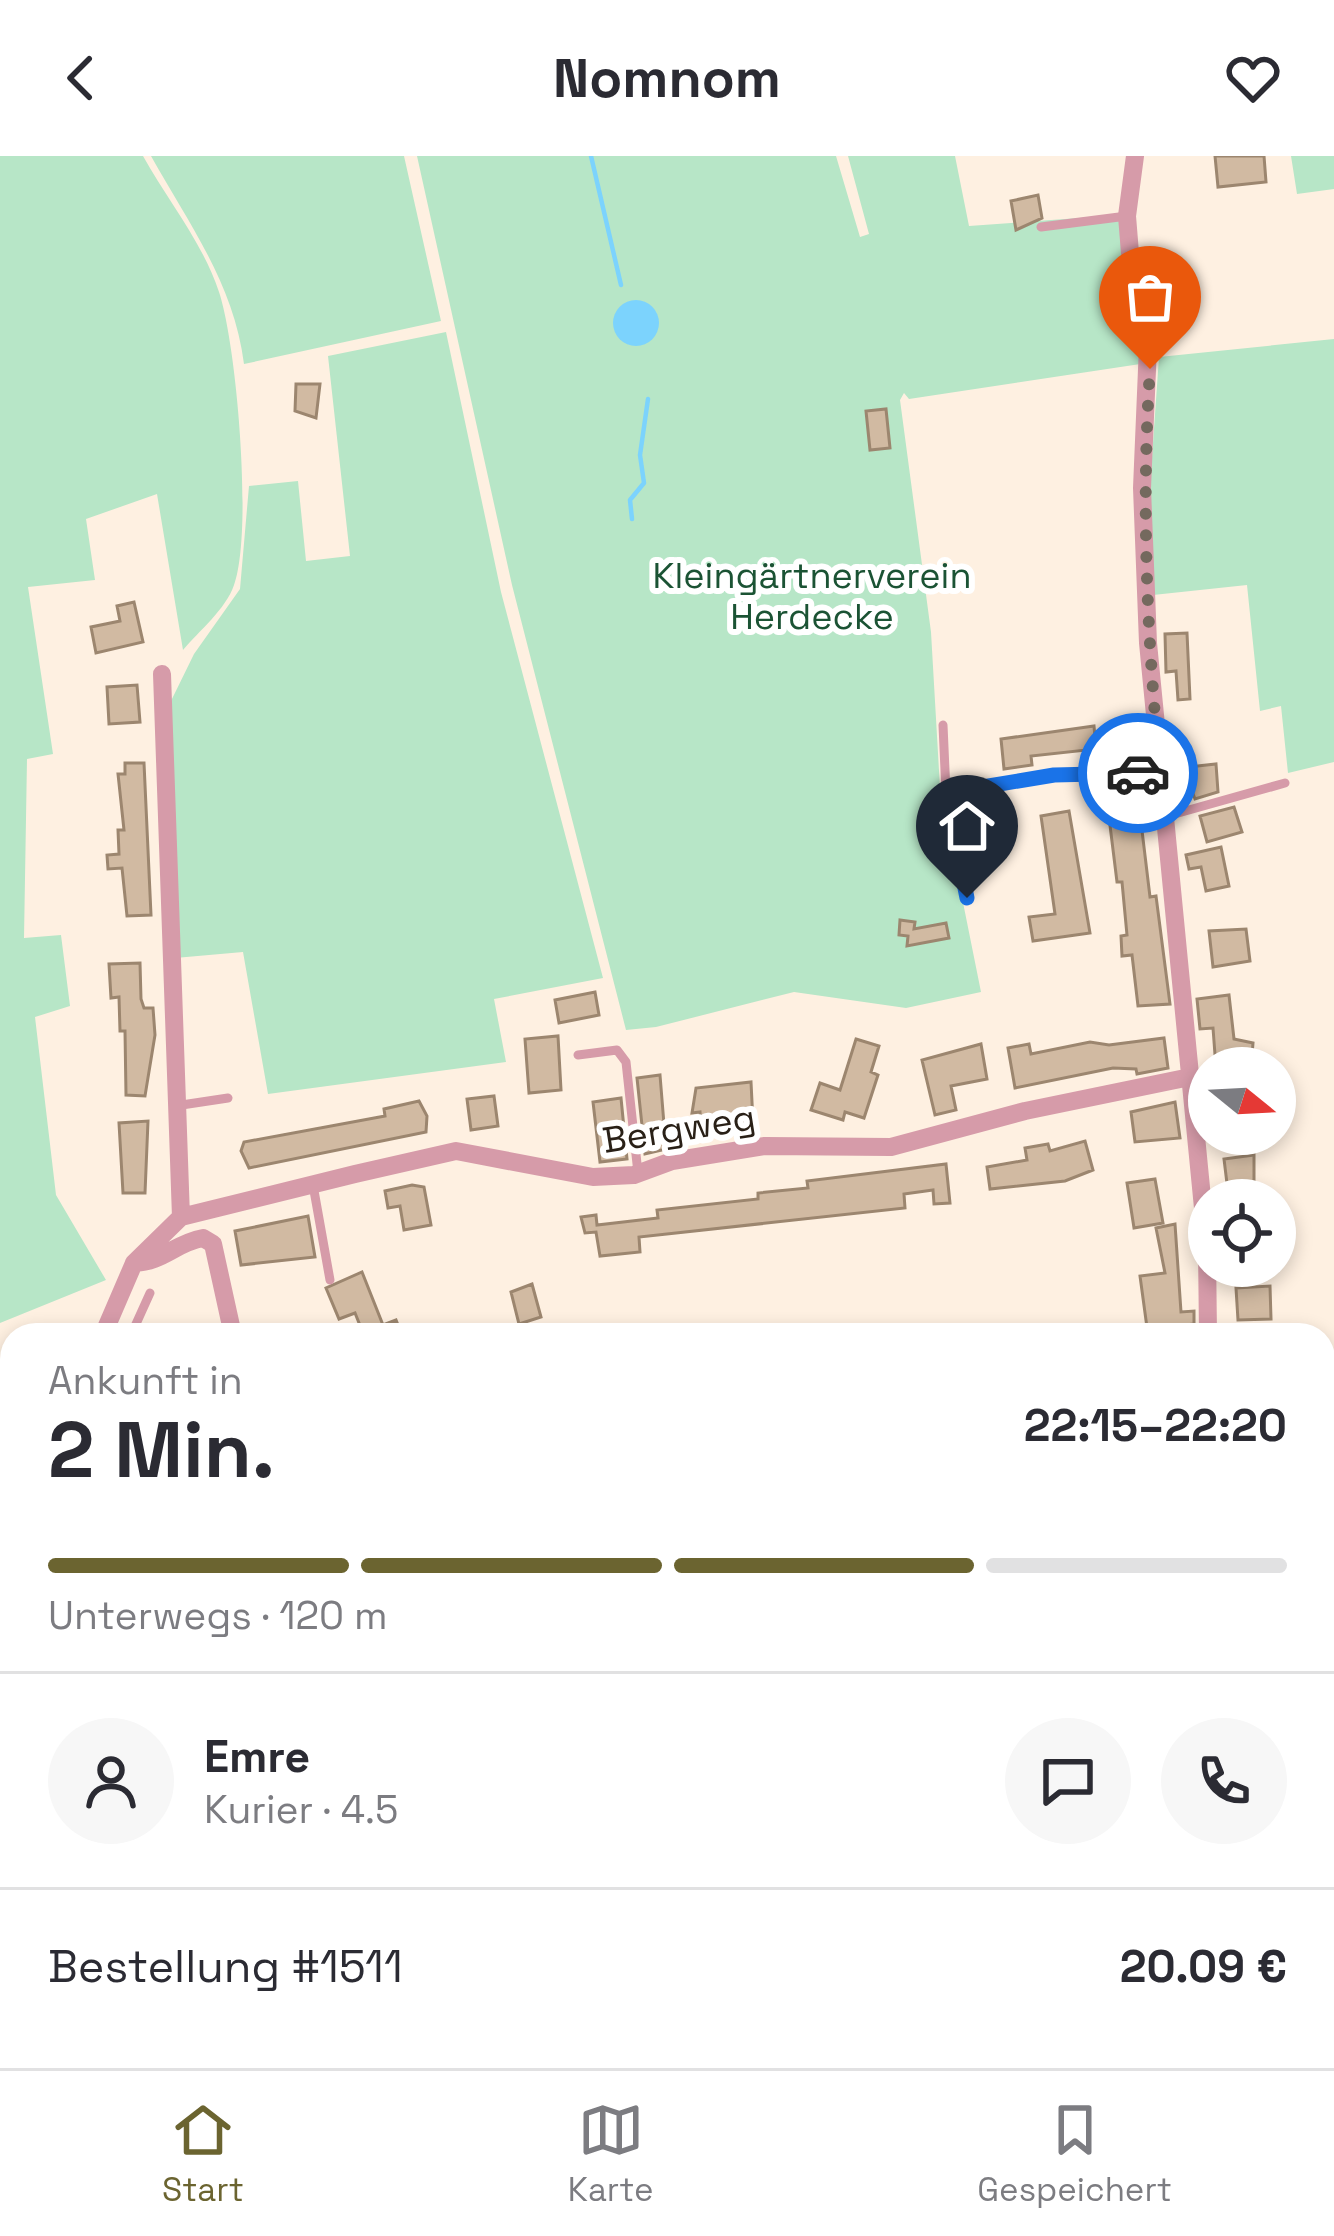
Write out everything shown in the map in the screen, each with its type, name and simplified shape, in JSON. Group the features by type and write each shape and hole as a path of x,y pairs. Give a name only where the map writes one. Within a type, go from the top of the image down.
{"street":[{"path":"1135,156 1127,216 1130,253 1149,322 1142,488 1148,643 1188,1057"},
{"path":"108,1323 134,1263 181,1217 161,674"},
{"name":"Bergweg","path":"181,1217 456,1151 593,1177 638,1173 673,1161 765,1146 891,1147 1025,1111 1188,1077"},
{"path":"1198,1155 1208,1250 1208,1323"},
{"path":"134,1263 161,1260 178,1242 202,1238 213,1244 230,1323"}],"lane":[{"path":"1041,227 1127,216"},
{"path":"943,725 946,793 967,898"},
{"path":"946,793 1054,775 1160,772"},
{"path":"1164,817 1286,783"},
{"path":"578,1055 617,1050 626,1062 638,1173"},
{"path":"175,1106 228,1097"},
{"path":"313,1185 330,1280"},
{"path":"136,1323 150,1293"}],"green space":[{"path":"0,156 143,156 195,239 226,318 237,395 242,525 240,560 230,594 183,650 157,494 86,519 95,580 28,587 53,754 27,759 24,938 61,935 70,1006 35,1017 56,1195 106,1280 0,1323"},
{"path":"151,156 404,156 441,321 244,364 220,281"},
{"name":"Kleingärtnerverein Herdecke","path":"417,156 836,156 860,237 869,234 848,156 955,156 969,226 1121,215 1147,363 909,399 904,393 900,400 931,632 940,788 981,992 906,1008 794,992 656,1027 626,1030 512,585"},
{"path":"1291,156 1334,156 1334,189 1297,194"},
{"path":"446,332 501,592 603,978 494,999 506,1062 268,1094 243,952 175,958 171,701 194,654 240,589 249,486 298,481 306,561 350,556 328,356"},
{"path":"1334,339 1334,762 1288,773 1281,706 1260,711 1247,585 1153,595 1150,486 1159,357"}],"water":[{"path":"636,300 652,307 659,323 652,339 636,346 620,339 613,323 620,307"}],"building":[{"path":"1215,156 1264,156 1266,182 1218,187"},
{"path":"1038,195 1042,218 1016,230 1011,201"},
{"path":"296,384 320,384 316,418 295,411"},
{"path":"886,409 890,448 870,450 866,411"},
{"path":"134,602 143,642 96,653 91,627 120,621 117,606"},
{"path":"1187,633 1190,699 1178,700 1176,671 1166,672 1165,634"},
{"path":"137,685 140,722 109,724 107,687"},
{"path":"1094,726 1096,749 1031,756 1032,765 1004,769 1001,739"},
{"path":"125,763 144,763 151,915 127,916 122,868 108,869 107,855 119,854 118,830 124,830 118,774 125,774"},
{"path":"1216,764 1218,792 1195,799 1192,791 1182,792 1179,768"},
{"path":"1137,789 1170,1004 1138,1006 1132,955 1122,956 1121,936 1127,935 1122,882 1117,882 1106,793"},
{"path":"1234,807 1242,832 1207,842 1200,816"},
{"path":"1069,811 1090,933 1033,941 1029,917 1055,914 1041,816"},
{"path":"1221,847 1229,886 1206,891 1201,867 1189,869 1186,855"},
{"path":"900,920 915,922 914,929 946,923 949,938 907,946 908,936 899,935"},
{"path":"1246,929 1250,961 1213,967 1209,931"},
{"path":"140,963 141,999 144,1008 153,1008 155,1035 145,1096 126,1095 125,1031 120,1031 119,997 111,998 109,964"},
{"path":"595,992 599,1015 559,1023 555,1000"},
{"path":"1229,995 1234,1039 1253,1043 1253,1047 1214,1047 1213,1028 1200,1029 1197,999"},
{"path":"558,1036 561,1090 529,1093 525,1039"},
{"path":"1164,1038 1168,1068 1137,1074 1136,1069 1113,1068 1015,1088 1008,1048 1029,1044 1031,1054 1090,1042 1109,1045"},
{"path":"856,1039 879,1046 871,1072 878,1075 864,1118 845,1112 843,1120 811,1110 820,1083 840,1090"},
{"path":"981,1044 987,1079 951,1086 956,1110 935,1115 922,1060"},
{"path":"660,1075 666,1149 645,1154 637,1078"},
{"path":"751,1082 753,1122 701,1127 700,1112 692,1113 696,1088"},
{"path":"494,1096 498,1126 471,1130 467,1099"},
{"path":"621,1098 627,1159 600,1162 593,1102"},
{"path":"419,1101 427,1116 426,1132 249,1168 241,1151 244,1142 385,1116 384,1109"},
{"path":"1175,1102 1180,1138 1135,1142 1131,1112"},
{"path":"148,1121 145,1193 123,1193 119,1123"},
{"path":"1085,1141 1093,1170 1065,1181 990,1189 987,1167 1027,1160 1025,1148 1048,1144 1050,1151"},
{"path":"1254,1155 1254,1179 1226,1179 1224,1159"},
{"path":"946,1164 950,1203 934,1204 933,1190 904,1194 905,1208 639,1237 640,1252 600,1256 596,1232 585,1233 581,1217 596,1215 597,1225 658,1218 657,1210 758,1199 758,1193 808,1188 807,1181"},
{"path":"1155,1179 1163,1223 1134,1228 1127,1183"},
{"path":"424,1187 431,1225 404,1230 400,1206 388,1208 385,1191"},
{"path":"308,1216 315,1257 241,1265 235,1231"},
{"path":"1175,1224 1181,1312 1194,1311 1194,1323 1146,1323 1140,1276 1165,1273 1156,1228"},
{"path":"362,1272 382,1323 359,1323 355,1313 339,1319 326,1288"},
{"path":"532,1284 541,1317 519,1323 511,1292"},
{"path":"1270,1287 1271,1319 1238,1320 1236,1288"}],"waterway":[{"path":"591,156 621,285"},
{"path":"632,519 630,500 644,483 640,455 648,399"}],"way so far":[{"path":"1138,773 1160,772 1148,643 1142,488 1150,369"}],"route":[{"path":"967,898 946,793 1054,775 1138,773"}]}
